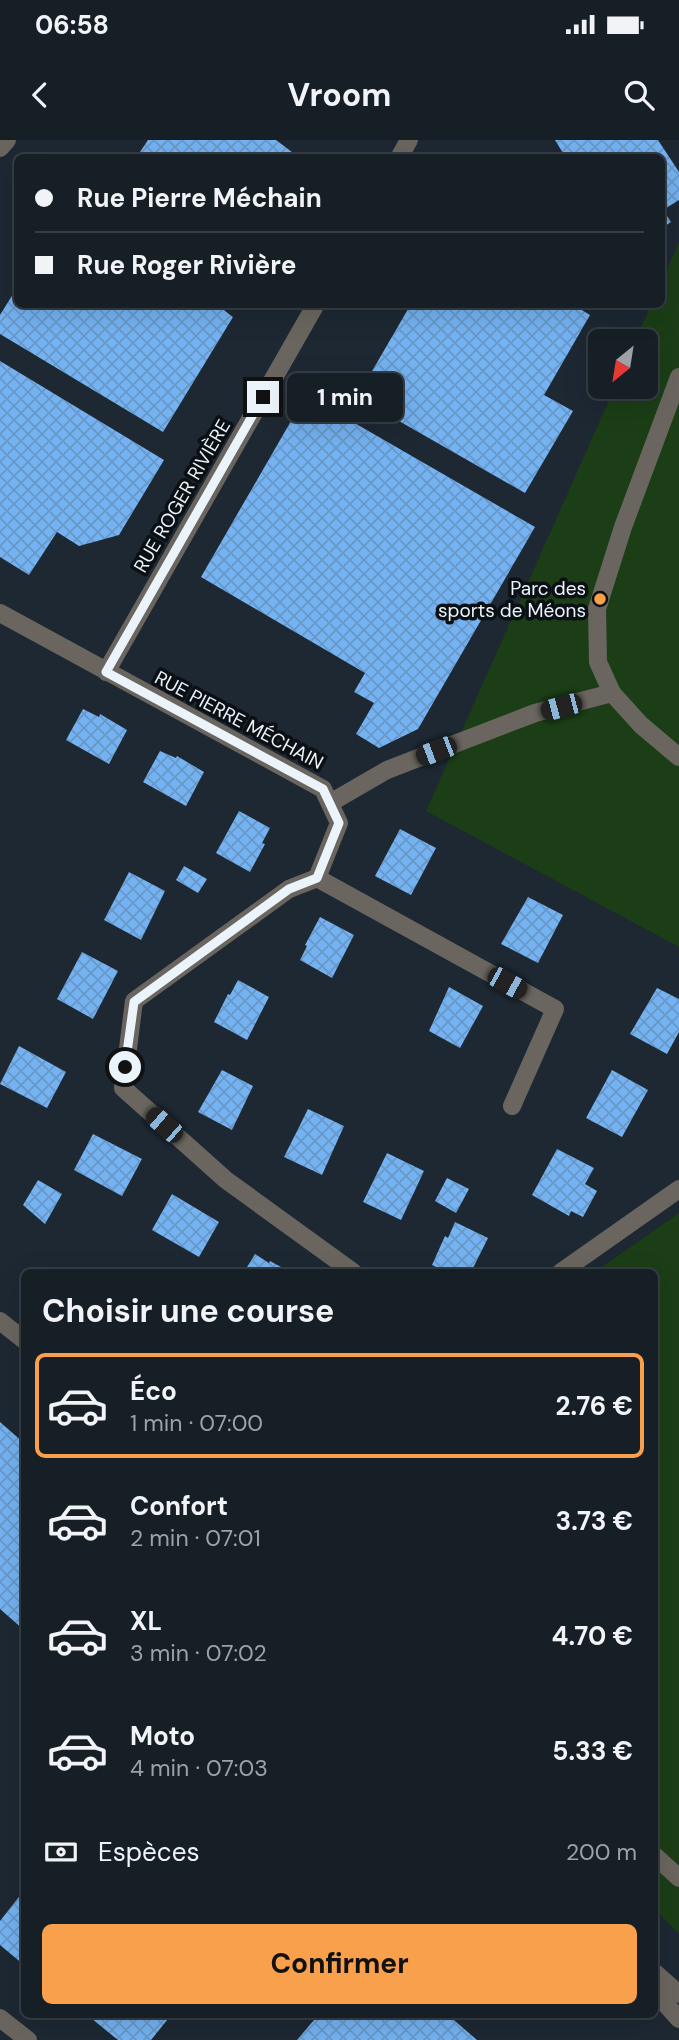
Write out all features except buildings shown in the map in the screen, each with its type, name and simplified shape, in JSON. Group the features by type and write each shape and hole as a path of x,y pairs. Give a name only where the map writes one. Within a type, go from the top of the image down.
{"street":[{"path":"0,148 7,140"},
{"name":"RUE ROGER RIVIÈRE","path":"106,672 314,308"},
{"path":"679,377 623,527 597,609 598,662 612,693 641,725 679,757"},
{"name":"RUE PIERRE MÉCHAIN","path":"0,613 323,789 330,803"},
{"path":"349,1269 226,1180 123,1088 134,1002 289,889 317,878 339,823 330,803 387,770 535,713 612,693"},
{"path":"317,878 555,1009 513,1105"},
{"path":"565,1269 679,1189"},
{"path":"0,1321 21,1338"},
{"path":"658,1858 679,1878"},
{"path":"658,1976 679,1994"},
{"path":"658,1995 679,2019"},
{"path":"0,2018 28,2040"}],"green space":[{"name":"Parc des sports de Méons","path":"679,242 679,947 426,811 610,399 658,399 658,329 640,329 650,308 665,308 665,274"},
{"path":"679,1213 679,1934 658,1912 658,1269 599,1269"}],"place":[{"name":"Parc des sports de Méons","path":"600,599"}],"route":[{"path":"125,1067 134,1002 289,889 317,878 339,823 323,789 106,672 263,397"}]}
